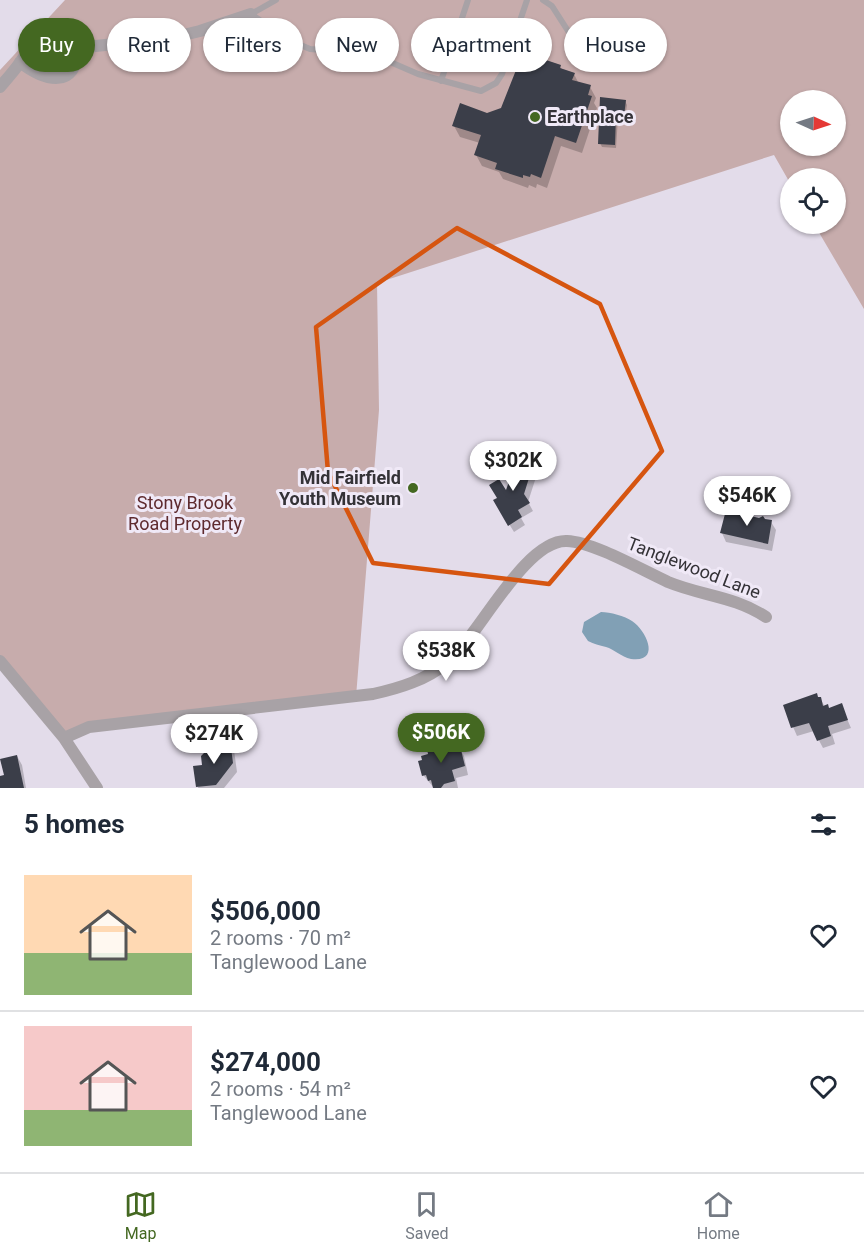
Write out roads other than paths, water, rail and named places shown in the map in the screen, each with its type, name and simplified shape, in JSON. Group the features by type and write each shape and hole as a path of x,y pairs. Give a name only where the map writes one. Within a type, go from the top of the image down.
{"street":[{"path":"95,46 171,38 250,14"},
{"path":"0,87 18,64"},
{"path":"32,72 44,77 59,78 71,72"},
{"name":"Tanglewood Lane","path":"64,738 89,727 373,694 418,680 434,672 452,658 519,571 551,544 560,541 589,545 677,586 739,602 766,617"},
{"path":"0,661 64,738 97,788"}],"lane":[{"path":"276,0 250,14 289,40 310,49 381,58 418,74 476,91 486,90 496,83 502,74 527,0"},
{"path":"441,81 468,0"},
{"path":"543,0 552,6 564,25"}],"water":[{"path":"601,612 629,619 637,626 646,638 648,651 646,656 631,659 588,641 582,632 584,622"}],"place":[{"name":"Earthplace","path":"535,117"},
{"name":"Mid Fairfield Youth Museum","path":"413,488"}],"park label":[{"name":"Stony Brook Road Property","path":"185,513"}]}
